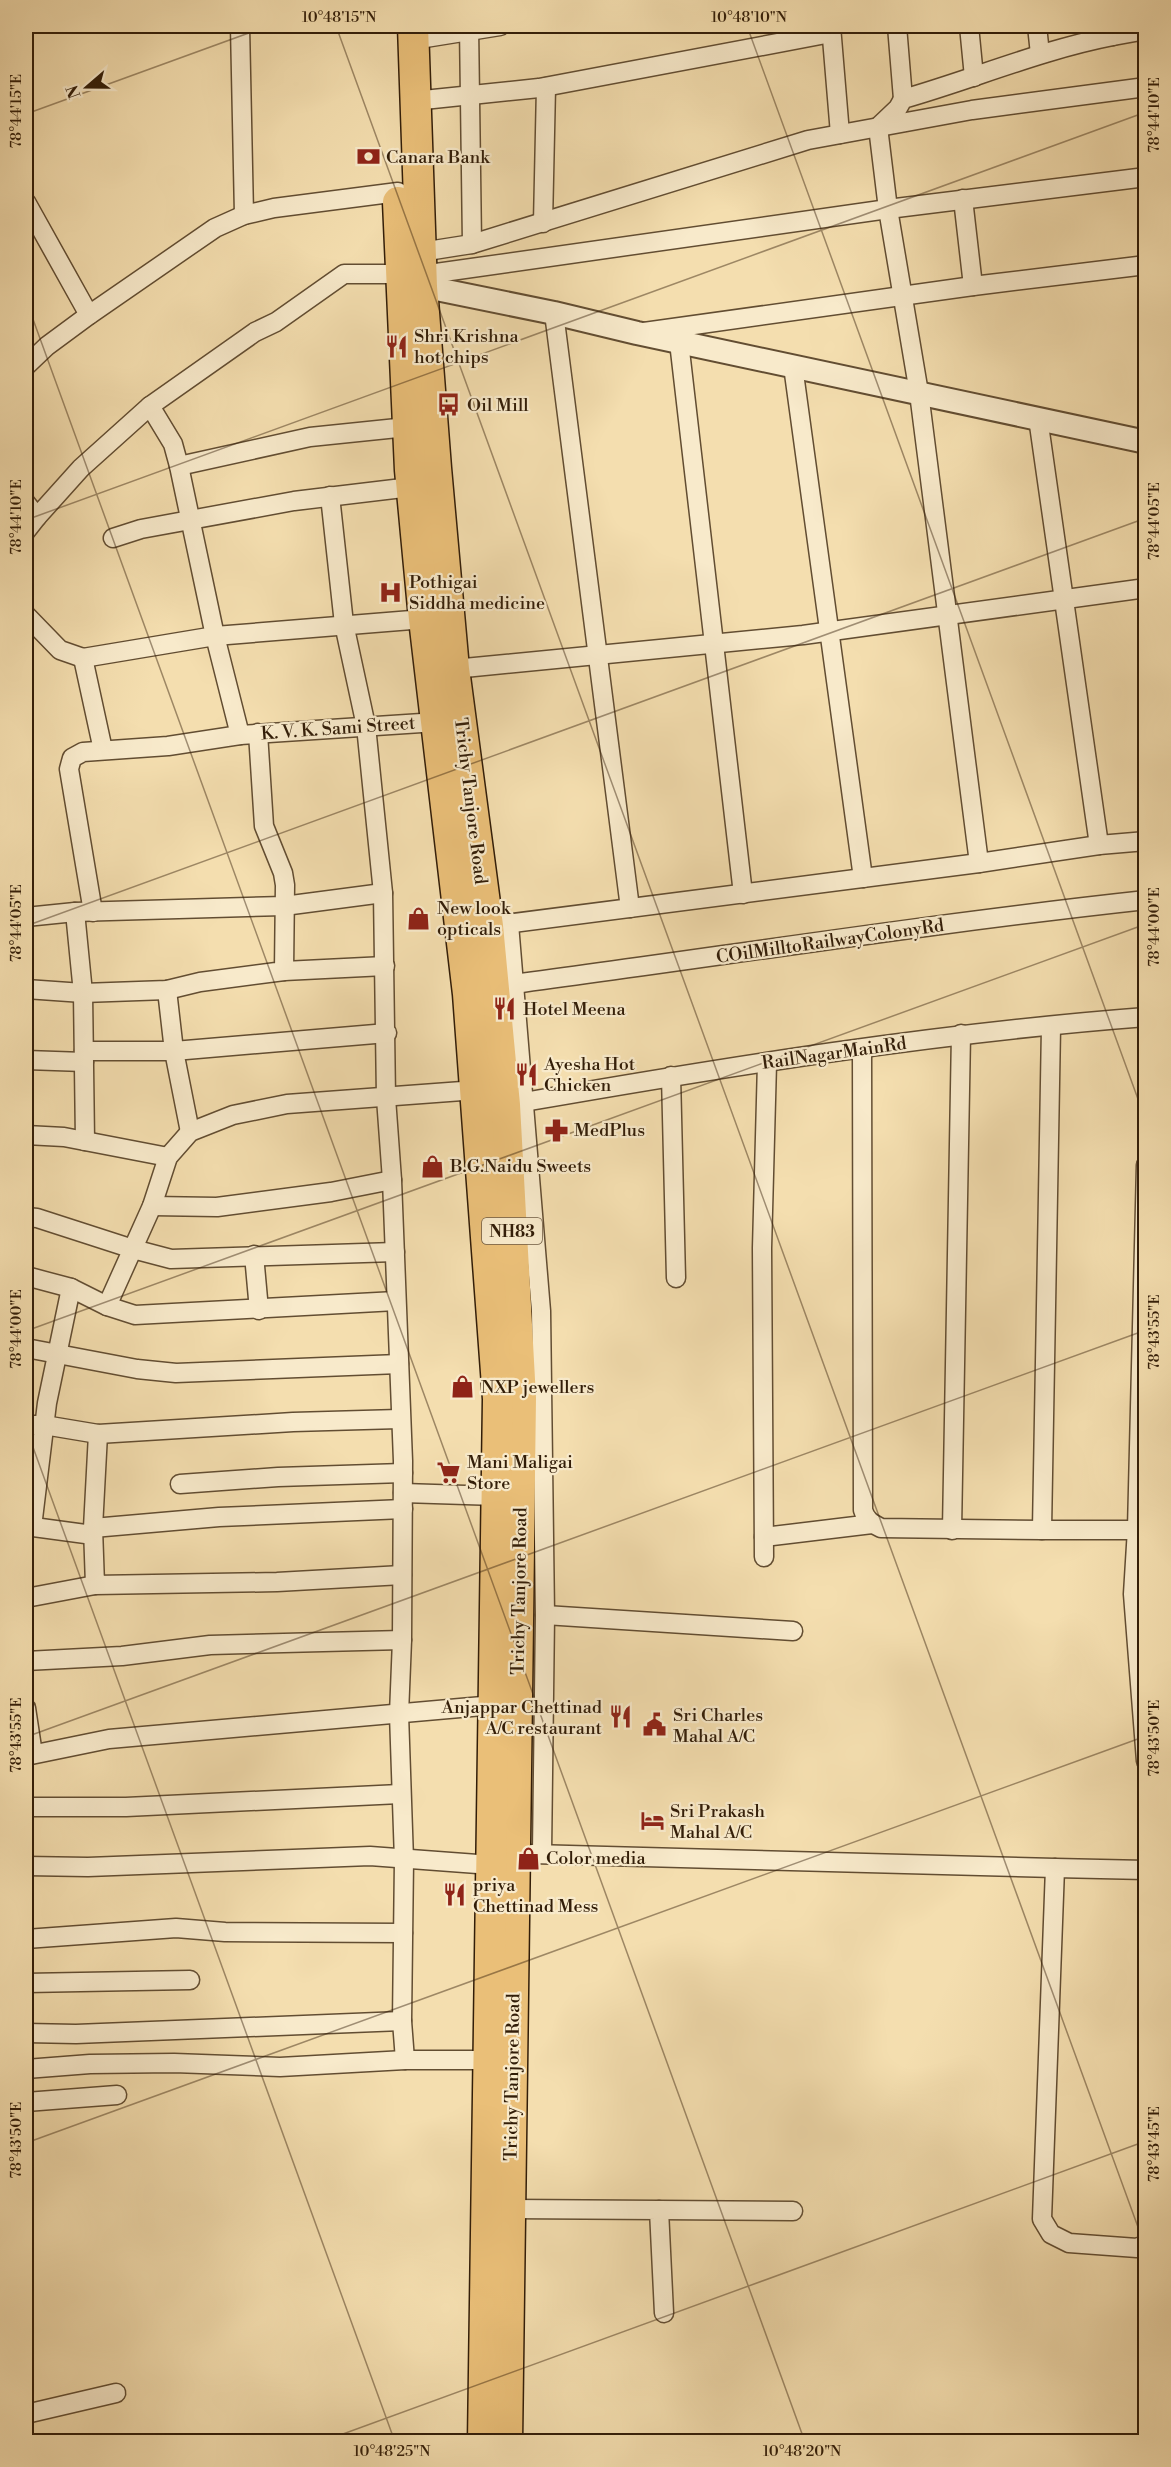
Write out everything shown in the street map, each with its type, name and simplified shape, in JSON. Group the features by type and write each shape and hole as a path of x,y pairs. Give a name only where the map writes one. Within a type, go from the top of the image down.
{"highway":[{"name":"Trichy Tanjore Road","path":"407,30 414,101 413,274 407,427 424,619 468,994 476,1090 498,1399 494,1705 516,1858 489,2060 483,2442"},
{"name":"Trichy Tanjore Road","path":"407,30 398,192 413,274 454,669 498,925 504,1105 521,1398 507,2442"}],"street":[{"path":"240,26 243,214"},
{"path":"407,30 500,26"},
{"path":"878,127 898,108 903,99 897,26"},
{"path":"969,26 974,77"},
{"path":"1037,26 1040,54"},
{"path":"469,28 472,244"},
{"path":"414,101 546,87 831,29 840,134"},
{"path":"903,99 1112,31 1146,30"},
{"path":"543,223 546,87"},
{"path":"413,274 472,244 808,140 972,110 1146,87"},
{"path":"878,127 888,209 919,393 979,863"},
{"path":"26,531 31,510 150,406 255,332 276,322 344,274 413,274 963,199 1146,177"},
{"path":"26,366 47,346 89,315 215,228 243,214 398,192"},
{"path":"963,199 973,285"},
{"path":"26,202 30,221 89,315"},
{"path":"637,333 973,285 1146,265"},
{"path":"413,274 554,313 637,333 1146,442"},
{"path":"554,313 630,908"},
{"path":"679,342 743,894"},
{"path":"793,366 863,878"},
{"path":"150,406 172,444 179,466 215,636 240,735"},
{"path":"1038,418 1099,845"},
{"path":"179,466 310,437 407,427"},
{"path":"113,538 141,529 191,519 330,495 411,487"},
{"path":"330,495 344,624 366,726 383,893 387,1033 386,1098 392,1180 399,1419 403,1473 399,1714 404,1860 402,2020 405,2060"},
{"path":"454,669 829,631 1146,588"},
{"path":"26,615 60,650 83,658 215,636 424,619"},
{"path":"83,658 103,750"},
{"name":"K. V. K. Sami Street","path":"93,912 69,769 72,758 83,752 168,746 258,733 437,722"},
{"path":"258,733 264,826 284,873 284,971"},
{"path":"516,1858 545,1615 541,1311 514,984 498,925 979,863 1099,845 1146,841"},
{"path":"26,917 75,912 284,906 383,893"},
{"name":"COilMilltoRailwayColonyRd","path":"514,984 774,950 992,917 1146,900"},
{"path":"75,912 83,993 85,1141"},
{"path":"26,989 83,993 167,990 200,982 284,971 385,966"},
{"path":"167,990 174,1052 190,1132"},
{"name":"RailNagarMainRd","path":"524,1102 671,1076 961,1034 1146,1017"},
{"path":"1042,1530 1051,1027"},
{"path":"26,1060 174,1052 387,1033"},
{"path":"951,1530 961,1034"},
{"path":"861,1049 863,1510 865,1517 872,1524 881,1528 1141,1530"},
{"path":"764,1557 762,1248 766,1063"},
{"path":"671,1076 676,1278"},
{"path":"107,1306 152,1206 168,1157 190,1132 233,1115 288,1104 476,1090"},
{"path":"26,1135 64,1137 168,1157"},
{"path":"1146,1165 1141,1530 1133,1594 1140,1618 1146,1761"},
{"path":"152,1206 217,1207 331,1192 392,1180"},
{"path":"26,1217 37,1218 171,1259 394,1252"},
{"path":"254,1255 260,1310"},
{"path":"26,1276 70,1288 107,1306 135,1315 396,1301"},
{"path":"70,1288 44,1425 29,1527 93,1532 219,1517 403,1501 497,1496"},
{"path":"26,1348 137,1369 176,1372 399,1364"},
{"path":"26,1425 44,1425 98,1434 292,1422 399,1419"},
{"path":"94,1585 93,1532 98,1434"},
{"path":"180,1484 278,1477 403,1473"},
{"path":"764,1537 872,1524"},
{"path":"26,1598 94,1585 278,1582 402,1575"},
{"path":"545,1615 793,1631"},
{"path":"26,1661 122,1656 210,1645 402,1640"},
{"path":"26,1708 29,1755 109,1739 494,1705"},
{"path":"26,1807 126,1807 400,1794"},
{"path":"26,1866 88,1867 370,1856 404,1860 516,1858 1146,1870"},
{"path":"1055,1868 1042,2219 1051,2234 1068,2243 1137,2248 1146,2244"},
{"path":"26,1939 176,1928 225,1932 403,1933"},
{"path":"26,1983 190,1980"},
{"path":"26,2033 76,2034 402,2020"},
{"path":"26,2069 90,2064 174,2063 280,2067 405,2060 489,2060"},
{"path":"26,2102 117,2095"},
{"path":"510,2209 793,2211"},
{"path":"658,2210 664,2313"},
{"path":"26,2414 116,2393"}],"place":[{"name":"Canara Bank","path":"368,157"},
{"name":"Shri Krishna hot chips","path":"396,346"},
{"name":"Oil Mill","path":"449,405"},
{"name":"Pothigai Siddha medicine","path":"391,592"},
{"name":"New look opticals","path":"419,918"},
{"name":"Hotel Meena","path":"505,1009"},
{"name":"Ayesha Hot Chicken","path":"526,1074"},
{"name":"MedPlus","path":"556,1130"},
{"name":"B.G.Naidu Sweets","path":"432,1166"},
{"name":"NXP jewellers","path":"463,1387"},
{"name":"Mani Maligai Store","path":"449,1472"},
{"name":"Anjappar Chettinad A/C restaurant","path":"620,1717"},
{"name":"Sri Charles Mahal A/C","path":"655,1725"},
{"name":"Sri Prakash Mahal A/C","path":"652,1821"},
{"name":"Color media","path":"528,1858"},
{"name":"priya Chettinad Mess","path":"455,1895"}]}
